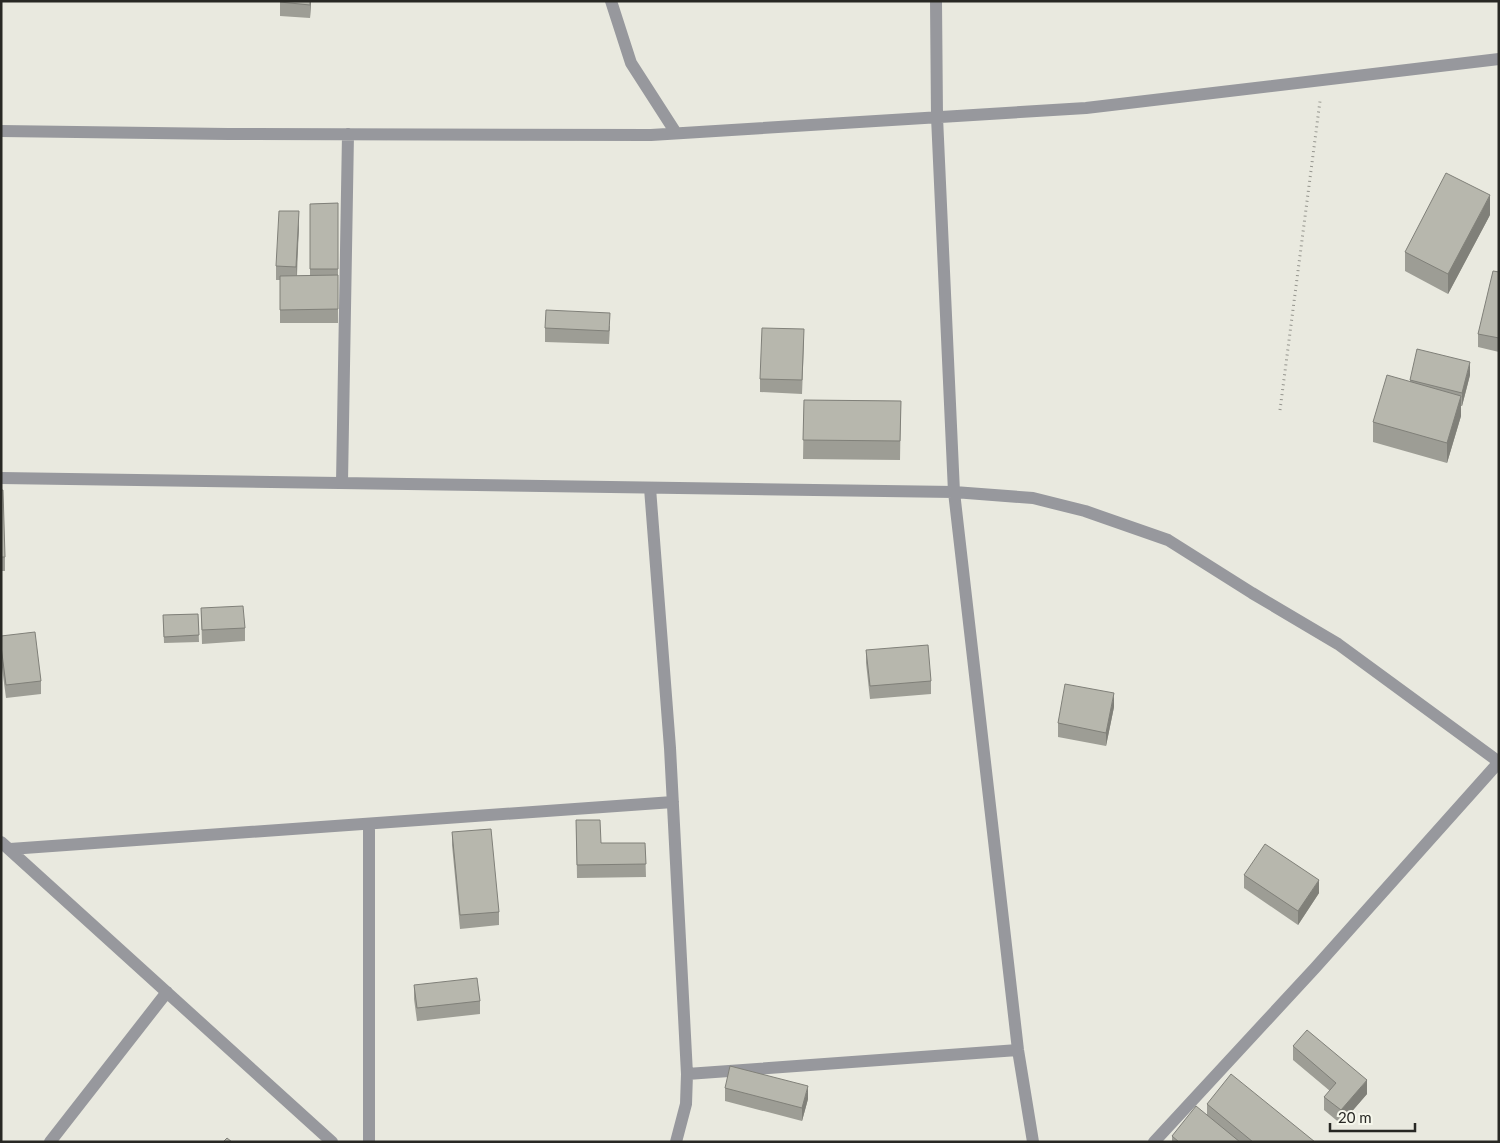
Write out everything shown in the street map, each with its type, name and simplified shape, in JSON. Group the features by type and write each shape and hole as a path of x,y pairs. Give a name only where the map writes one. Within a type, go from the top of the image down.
{"street":[{"path":"611,1 631,63 676,132"},
{"path":"936,1 937,117 954,492 1018,1050 1033,1142"},
{"path":"1,132 651,135 1086,108 1499,59"},
{"path":"342,483 348,134"},
{"path":"1,478 954,492 1033,498 1085,511 1168,540 1338,644 1499,762 1315,968 1154,1142"},
{"path":"650,488 670,748 687,1074 686,1104 676,1142"},
{"path":"6,845 369,824 673,802"},
{"path":"369,824 369,1142"},
{"path":"6,845 332,1142"},
{"path":"50,1142 167,992"},
{"path":"687,1074 1018,1050"}],"path":[{"path":"1280,410 1322,80"}],"building":[{"path":"310,1 310,5 280,2"},
{"path":"1446,173 1490,195 1448,274 1405,252"},
{"path":"338,203 338,269 310,269 310,204"},
{"path":"279,211 299,211 296,267 276,266"},
{"path":"1493,271 1499,272 1499,338 1478,334"},
{"path":"338,275 338,309 280,310 280,276"},
{"path":"546,310 610,313 609,331 545,328"},
{"path":"762,328 804,329 802,380 760,379"},
{"path":"1417,349 1470,362 1462,393 1410,380"},
{"path":"1387,375 1461,396 1447,443 1373,422"},
{"path":"804,400 901,401 900,441 803,440"},
{"path":"1,490 3,490 5,557 1,557"},
{"path":"243,606 245,628 202,630 201,608"},
{"path":"198,614 199,635 164,637 163,615"},
{"path":"35,632 41,681 6,685 1,636"},
{"path":"928,645 931,681 870,686 866,650"},
{"path":"1065,684 1114,693 1106,733 1058,723"},
{"path":"576,820 600,820 601,843 645,843 646,864 577,865"},
{"path":"491,829 499,912 460,915 452,832"},
{"path":"1265,844 1319,880 1298,911 1244,875"},
{"path":"477,978 480,1001 417,1008 414,985"},
{"path":"1307,1030 1367,1080 1341,1110 1324,1097 1336,1083 1293,1046"},
{"path":"730,1066 808,1086 802,1108 725,1088"},
{"path":"1231,1074 1315,1142 1253,1142 1207,1104"},
{"path":"1196,1106 1240,1142 1179,1142 1172,1136"},
{"path":"227,1138 232,1142 223,1142"}]}
